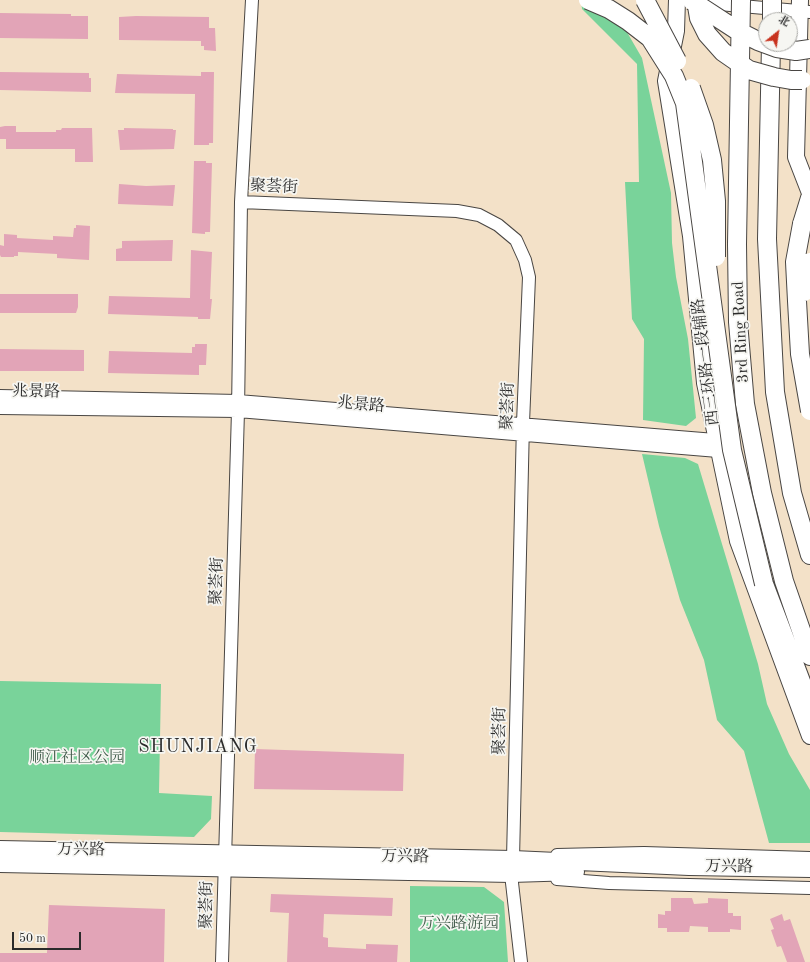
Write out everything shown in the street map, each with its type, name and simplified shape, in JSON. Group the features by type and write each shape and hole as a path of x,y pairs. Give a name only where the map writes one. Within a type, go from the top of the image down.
{"highway":[{"path":"588,0 609,9 650,38 674,76 685,103 718,334 732,450 764,584 810,705"},
{"path":"646,0 690,87 704,125 712,160 716,201 718,334"},
{"path":"690,0 738,31 758,41 777,48 796,51 810,50"},
{"path":"696,0 699,18 708,34 723,52 749,70 791,80 810,79"},
{"name":"3rd Ring Road","path":"741,0 737,244 738,322 745,404 762,493 784,581 810,656"},
{"path":"772,0 772,12"},
{"name":"3rd Ring Road","path":"771,52 767,239 775,392 792,493 810,555"},
{"path":"810,198 802,224 795,262 800,354 810,411"},
{"path":"799,332 806,274 810,262"}],"main road":[{"path":"606,0 620,12 645,42 666,81"},
{"name":"西三环路一段辅路","path":"677,0 676,31 666,81 691,236 705,384 716,445 738,541 810,736"},
{"path":"803,8 796,157 810,193"},
{"name":"万兴路","path":"0,849 225,852 512,867 688,871 810,869"},
{"path":"0,864 224,869 512,867"},
{"path":"688,871 810,878"}],"street":[{"name":"聚荟街","path":"222,962 238,406 241,202 252,0"},
{"path":"677,0 803,8"},
{"name":"聚荟街","path":"241,202 457,212 479,215 498,225 516,240 525,260 529,277 523,429 512,867 520,962"},
{"name":"兆景路","path":"0,396 238,406 716,445"},
{"name":"兆景路","path":"0,408 238,406"},
{"path":"512,867 576,853 644,853 810,858"},
{"path":"512,867 609,884 810,888"}],"green space":[{"path":"581,0 624,27 642,58 671,193 672,243 676,277 688,339 696,418 686,426 643,420 644,339 632,319 625,182 639,182 637,64 582,9"},
{"path":"642,454 685,458 698,464 758,664 767,704 789,754 810,790 810,843 769,843 744,751 717,720 704,660 680,600 659,526"},
{"name":"顺江社区公园","path":"0,681 161,684 159,793 212,796 211,819 194,837 0,832"},
{"name":"万兴路游园","path":"410,886 484,887 504,902 508,962 410,962"}],"building":[{"path":"0,13 71,14 71,16 88,16 88,39 0,38"},
{"path":"119,17 209,17 209,28 215,28 216,51 204,50 204,46 201,46 201,41 119,40"},
{"path":"0,72 89,73 89,78 91,78 91,92 0,90"},
{"path":"201,72 214,72 213,143 209,143 209,145 194,145 195,94 115,93 117,74 201,76"},
{"path":"16,126 16,132 56,132 56,130 61,130 62,128 92,128 93,162 75,162 75,149 6,149 6,139 0,139 0,127"},
{"path":"124,128 176,130 174,149 120,150 118,130 124,130"},
{"path":"194,161 206,161 206,163 212,163 210,232 205,232 205,234 192,233"},
{"path":"119,184 146,186 175,185 173,206 118,204"},
{"path":"76,225 90,226 89,260 57,258 57,254 18,252 18,256 14,257 1,257 0,255 0,245 4,246 4,234 17,235 17,238 53,240 53,236 73,237 74,228 76,228"},
{"path":"173,240 172,261 116,261 116,249 122,248 122,241"},
{"path":"191,250 212,252 210,299 212,299 210,319 198,319 198,317 108,314 109,296 190,298"},
{"path":"0,294 78,294 78,307 76,313 0,313"},
{"path":"195,344 207,344 206,365 199,365 199,375 108,373 109,351 192,353 192,347 195,347"},
{"path":"0,349 84,350 84,371 0,371"},
{"path":"255,749 404,754 403,791 254,789"},
{"path":"271,894 393,898 392,916 324,914 323,937 328,938 328,947 366,949 366,944 398,945 397,962 287,962 289,913 270,912"},
{"path":"671,898 692,898 694,904 708,903 708,898 728,899 728,913 733,913 733,916 741,916 741,930 730,929 730,932 708,932 708,927 690,926 689,932 667,932 667,928 658,928 658,914 665,915 665,911 671,911"},
{"path":"49,905 165,909 164,962 0,962 0,953 47,953"},
{"path":"782,914 784,921 790,919 805,962 787,962 781,946 777,947 771,930 774,929 770,919"}],"district":[{"name":"SHUNJIANG","path":"198,747"}]}
